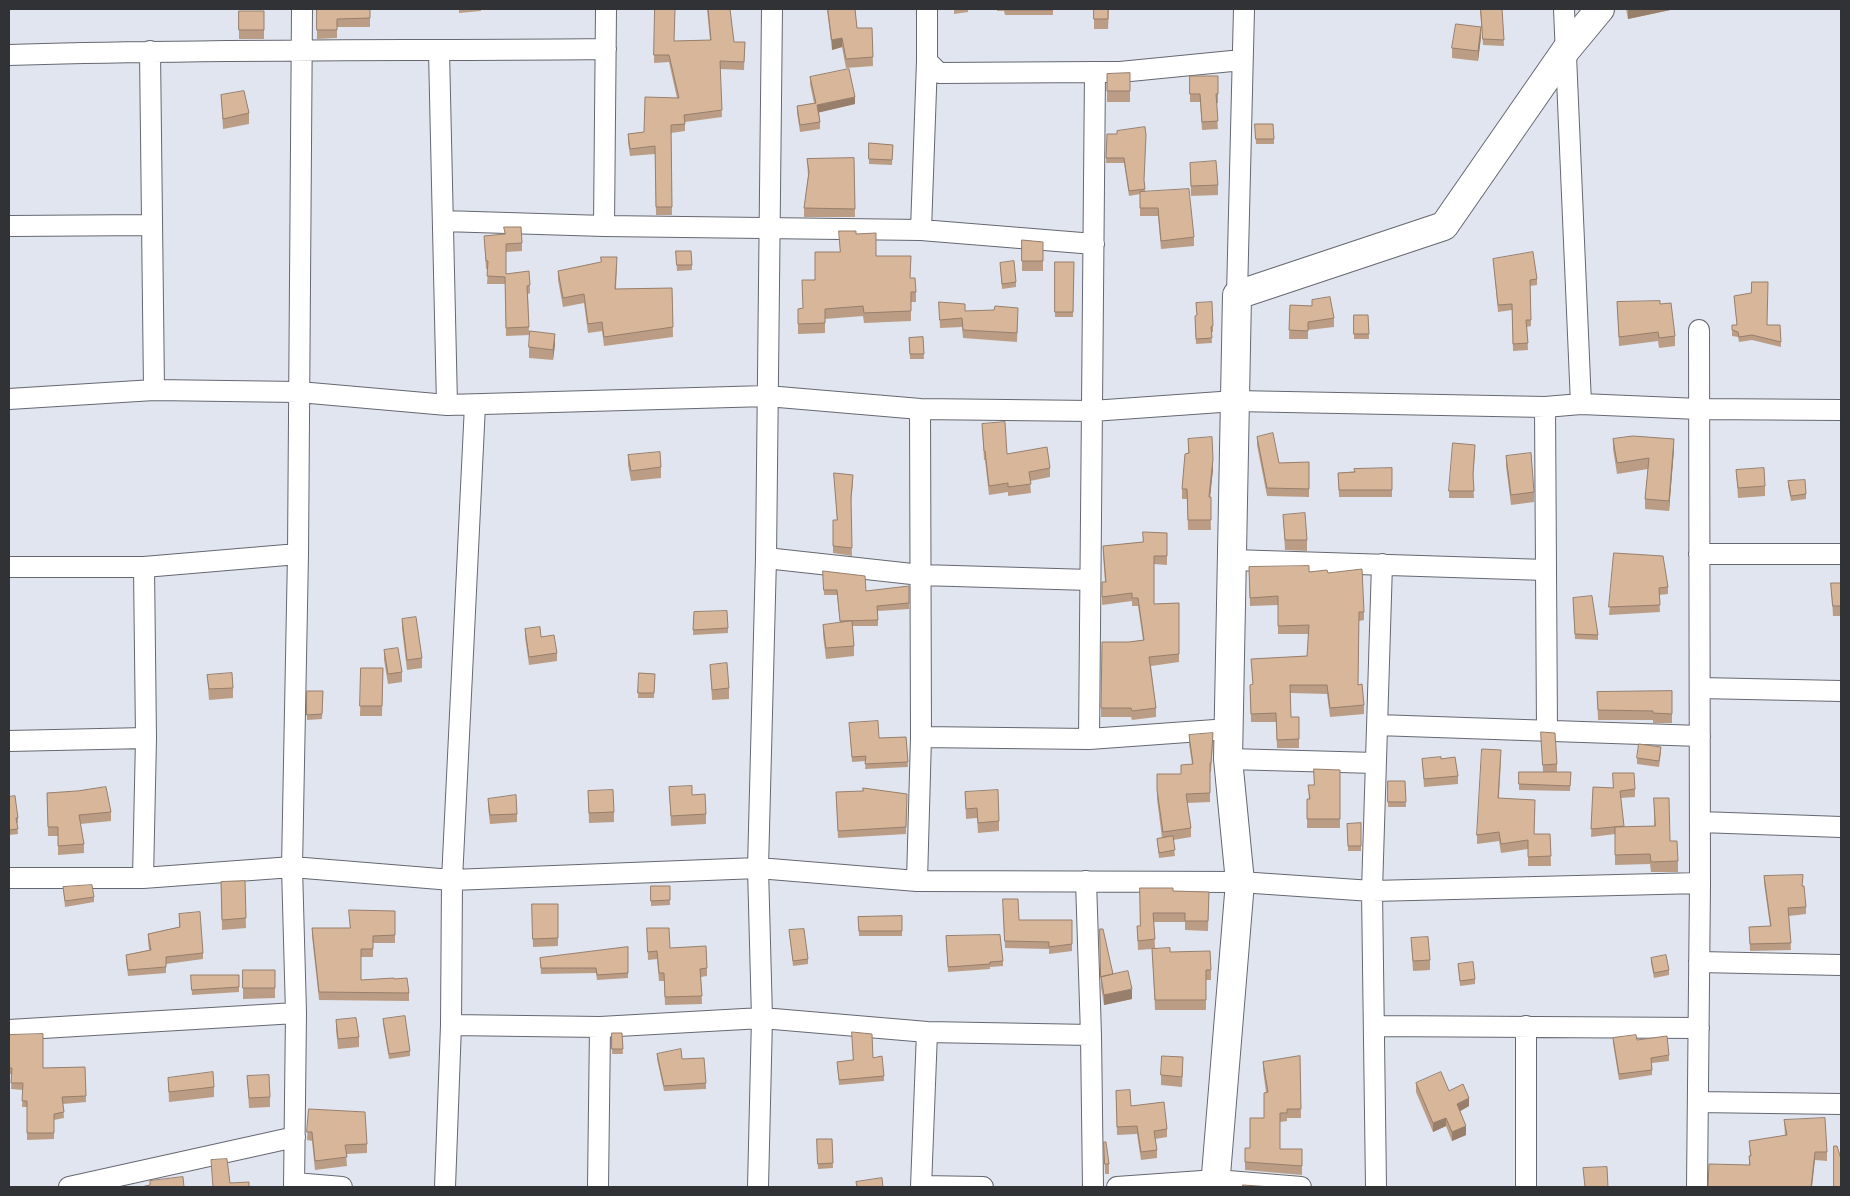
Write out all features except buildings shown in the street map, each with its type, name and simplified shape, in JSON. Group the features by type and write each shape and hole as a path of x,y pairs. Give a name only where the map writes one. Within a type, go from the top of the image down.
{"street":[{"path":"302,9 298,554 292,867 296,1013 294,1185 342,1187"},
{"path":"604,226 606,9"},
{"path":"758,1187 762,1018 758,868 766,558 768,227 772,9"},
{"path":"922,230 927,9"},
{"path":"1215,1183 1240,882 1228,759 1244,9"},
{"path":"1564,9 1581,404"},
{"path":"1237,295 1444,226 1566,50 1600,9"},
{"path":"9,55 150,51 301,52 606,49"},
{"path":"150,51 154,390"},
{"path":"439,51 446,405"},
{"path":"927,61 939,73 1120,72 1242,60"},
{"path":"1088,739 1095,72"},
{"path":"443,221 604,226 922,230 1094,244"},
{"path":"9,226 152,225"},
{"path":"1697,1187 1700,883 1699,330"},
{"path":"9,399 154,390 299,392 446,405 767,396 920,409 1092,411 1235,401 1545,407 1581,404 1699,409 1841,410"},
{"path":"444,1187 451,1025 452,880 475,405"},
{"path":"1545,407 1547,731"},
{"path":"917,881 921,737 920,409"},
{"path":"9,568 144,567 298,554"},
{"path":"1699,554 1841,554"},
{"path":"766,558 921,575 1090,580"},
{"path":"1232,560 1546,570"},
{"path":"1376,1187 1372,891 1382,564"},
{"path":"143,878 146,738 144,567"},
{"path":"1700,688 1841,691"},
{"path":"1377,726 1700,736"},
{"path":"921,737 1088,739 1229,729"},
{"path":"9,741 146,738"},
{"path":"1228,759 1376,763"},
{"path":"1700,822 1841,827"},
{"path":"9,878 143,878 292,867 452,880 758,868 917,881 1240,882 1372,891 1700,883"},
{"path":"1086,881 1093,1187"},
{"path":"1699,962 1841,965"},
{"path":"9,1030 296,1013"},
{"path":"451,1025 600,1027 762,1018 927,1032 1091,1035"},
{"path":"1374,1026 1699,1028"},
{"path":"1526,1026 1526,1187"},
{"path":"598,1187 600,1027"},
{"path":"927,1032 921,1187 983,1187"},
{"path":"1698,1102 1841,1104"},
{"path":"69,1187 295,1137"},
{"path":"1117,1187 1215,1183 1301,1187"}]}
